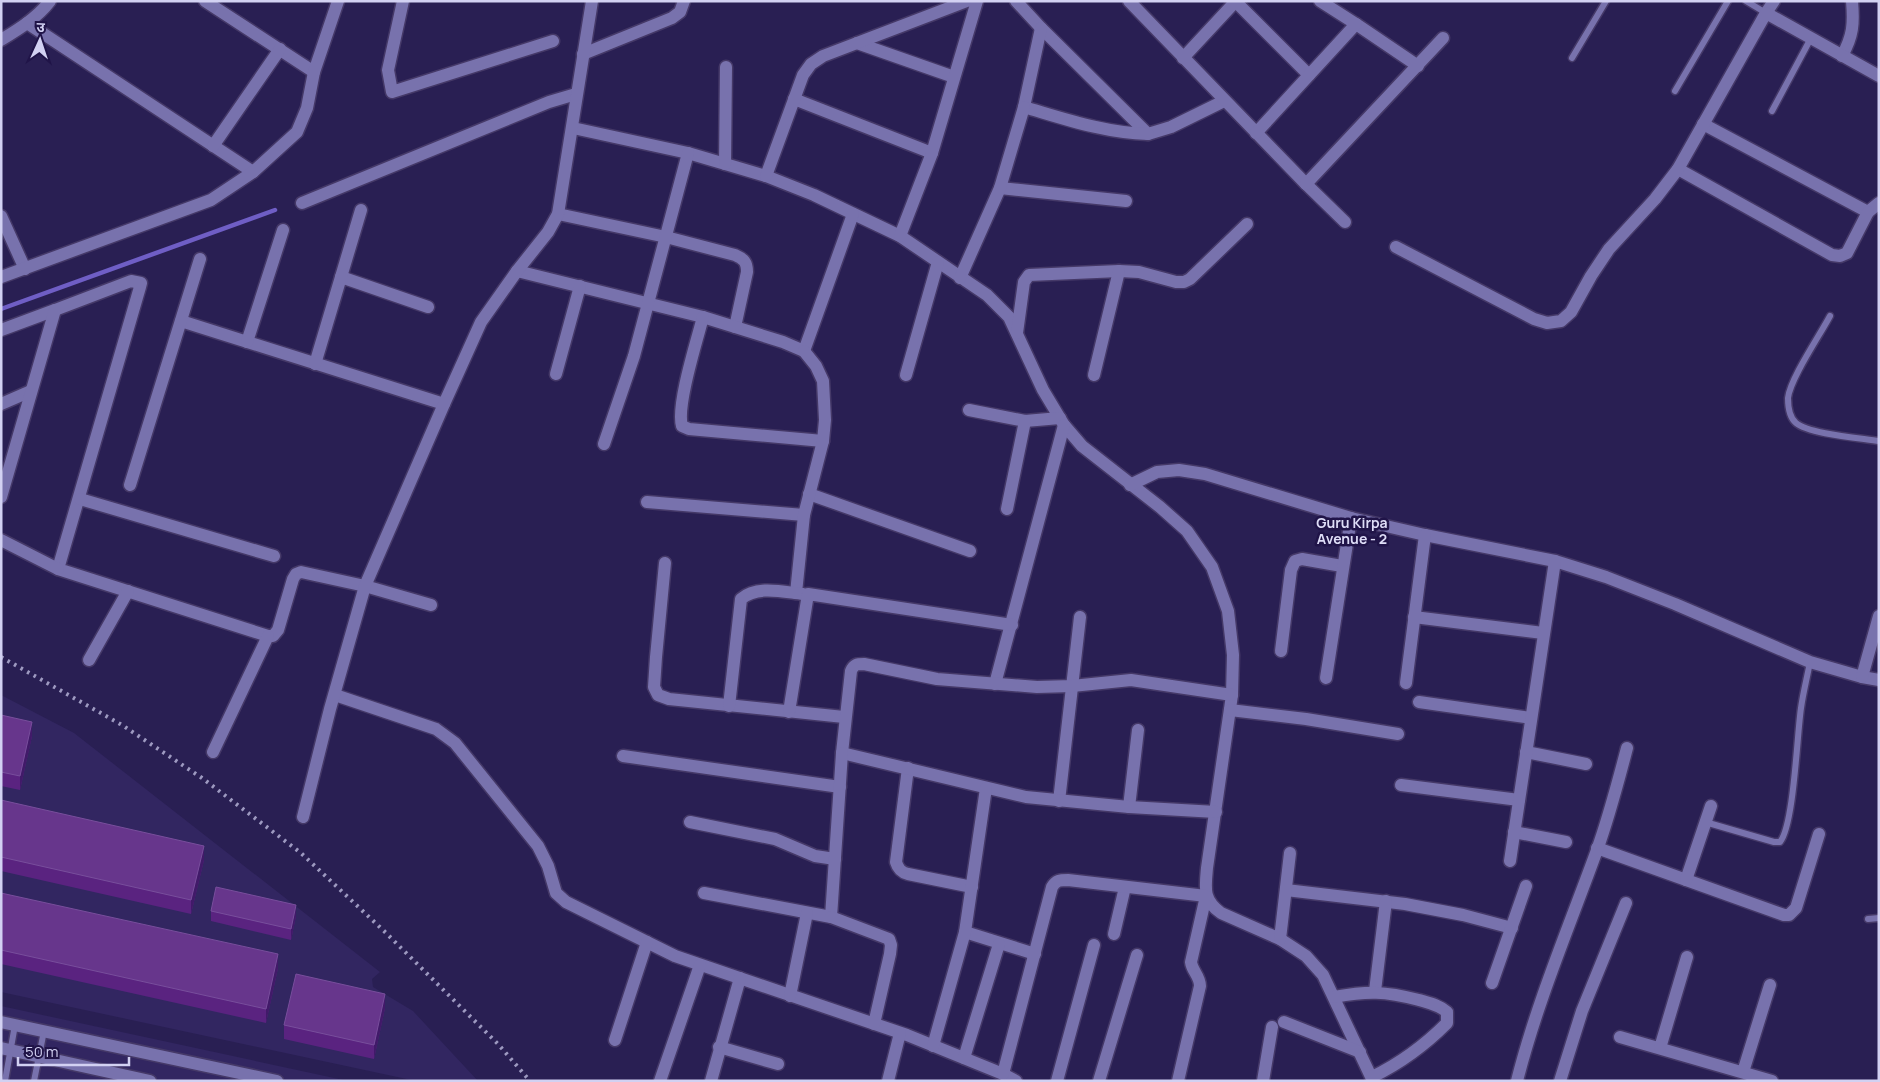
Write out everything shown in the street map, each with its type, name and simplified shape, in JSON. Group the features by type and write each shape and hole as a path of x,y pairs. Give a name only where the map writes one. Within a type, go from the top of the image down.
{"street":[{"path":"1,40 27,23 44,9 50,1"},
{"path":"205,1 314,72"},
{"path":"1,277 211,200 253,172 297,132 307,108 314,72 338,1"},
{"path":"403,1 388,70 392,92 554,41"},
{"path":"303,817 366,586 481,322 517,271 548,232 558,214 592,1"},
{"path":"583,54 672,18 680,12 684,1"},
{"path":"766,176 803,75 811,64 823,56 967,1"},
{"path":"900,236 932,153 977,1"},
{"path":"1016,1 1148,134"},
{"path":"1183,58 1236,1 1309,75"},
{"path":"1320,1 1418,66"},
{"path":"1396,247 1534,319 1547,323 1560,321 1571,312 1609,249 1655,199 1678,169 1774,1"},
{"path":"1842,56 1850,41 1852,1"},
{"path":"1131,2 1224,101 1345,222"},
{"path":"1766,13 1879,76"},
{"path":"27,23 253,172"},
{"path":"1256,133 1356,24"},
{"path":"960,278 1000,188 1024,107 1041,28"},
{"path":"1306,184 1444,38"},
{"path":"857,43 954,77"},
{"path":"213,146 280,49"},
{"path":"725,164 726,67"},
{"path":"302,202 549,102 576,94"},
{"path":"794,98 932,153"},
{"path":"1024,107 1103,130 1128,134 1148,134 1171,127 1224,101"},
{"path":"1702,124 1868,212"},
{"path":"573,128 688,153 766,176 814,195 900,236 987,295 1009,318 1043,390 1062,422 1082,446 1160,507 1186,531 1212,567 1228,611 1233,655 1232,695 1205,884 1206,896 1191,962 1193,970 1200,980 1200,986 1178,1081"},
{"path":"604,444 631,365 688,153"},
{"path":"1678,169 1832,255 1840,256 1847,253 1868,212 1879,203"},
{"path":"1000,188 1126,202"},
{"path":"316,364 361,210"},
{"path":"558,214 666,237 744,259 747,264 747,272 735,327"},
{"path":"804,351 853,214"},
{"path":"1,216 25,269"},
{"path":"1017,333 1024,282 1029,275 1119,271 1139,272 1176,282 1184,282 1190,279 1247,224"},
{"path":"247,342 283,230"},
{"path":"130,485 200,259"},
{"path":"906,375 938,262"},
{"path":"517,271 703,317 783,342 804,351 816,366 823,381 826,420 804,515 802,594 789,712"},
{"path":"1094,374 1119,271"},
{"path":"341,277 428,307"},
{"path":"1,330 130,281 140,282 80,499 58,569"},
{"path":"556,374 580,286"},
{"path":"1,497 55,310"},
{"path":"703,317 687,382 682,411 682,426 689,430 822,441"},
{"path":"181,322 444,404"},
{"path":"1,404 31,391"},
{"path":"969,410 1025,421 1062,422"},
{"path":"1007,508 1025,421"},
{"path":"995,684 1012,625 1062,422"},
{"path":"1130,485 1157,472 1179,470 1196,472 1351,518 1555,561 1606,577 1675,604 1810,662 1879,680"},
{"path":"809,494 970,551"},
{"path":"80,499 274,556"},
{"path":"647,502 804,515"},
{"path":"1326,678 1351,518"},
{"path":"1406,683 1425,535"},
{"path":"1,540 58,569 268,636 273,636 278,630 293,579 296,574 301,572 366,586 431,605"},
{"path":"1281,652 1291,570 1295,560 1302,559 1342,566"},
{"path":"1510,861 1555,561"},
{"path":"665,563 654,687 658,695 669,700 844,717"},
{"path":"89,660 128,591"},
{"path":"728,706 741,599 748,593 757,591 802,594 1012,625"},
{"path":"1862,677 1879,616"},
{"path":"1059,801 1080,617"},
{"path":"1414,617 1543,633"},
{"path":"213,752 268,636"},
{"path":"831,917 844,717 853,666 857,664 938,679 1037,687 1072,686 1130,680 1232,695"},
{"path":"335,694 436,729 447,736 464,753 538,846 548,866 556,893 560,898 675,956 900,1033 1003,1074 1015,1081"},
{"path":"1419,702 1531,718"},
{"path":"1230,710 1306,719 1398,734"},
{"path":"1128,807 1138,730"},
{"path":"1517,1081 1544,991 1598,848 1627,748"},
{"path":"1526,752 1586,764"},
{"path":"842,753 1026,797 1128,807 1216,812"},
{"path":"623,756 840,787"},
{"path":"908,768 896,862 898,867 901,872 908,874 972,887"},
{"path":"1401,785 1519,800"},
{"path":"933,1046 965,932 986,788"},
{"path":"1686,880 1710,806"},
{"path":"690,822 774,839 793,845 815,856 835,859"},
{"path":"1514,832 1566,842"},
{"path":"1598,848 1784,915 1789,915 1796,908 1819,834"},
{"path":"1280,939 1290,853"},
{"path":"1003,1074 1052,887 1055,882 1068,880 1206,896"},
{"path":"1492,984 1526,886"},
{"path":"1114,934 1125,887"},
{"path":"1286,890 1386,902 1462,915 1512,928"},
{"path":"704,894 831,917 889,939 891,945 890,954 874,1024"},
{"path":"1206,896 1213,907 1221,913 1280,939 1306,956 1323,975 1372,1079 1412,1054 1447,1023 1447,1012 1442,1007 1403,996 1375,991 1334,997"},
{"path":"1375,991 1386,902"},
{"path":"1560,1081 1582,1010 1626,903"},
{"path":"790,996 807,913"},
{"path":"965,932 1035,954"},
{"path":"615,1040 647,942"},
{"path":"964,1058 999,944"},
{"path":"1057,1081 1094,945"},
{"path":"1100,1081 1136,955"},
{"path":"1660,1048 1687,956"},
{"path":"660,1081 700,965"},
{"path":"711,1081 740,978"},
{"path":"1743,1072 1770,985"},
{"path":"1,1022 277,1081"},
{"path":"1263,1081 1278,1024 1360,1052"},
{"path":"888,1081 900,1033"},
{"path":"1620,1037 1772,1081"},
{"path":"720,1047 778,1064"},
{"path":"6,1049 150,1081"}],"lane":[{"path":"1572,58 1606,1"},
{"path":"1675,91 1728,1"},
{"path":"1746,1 1766,13"},
{"path":"1772,111 1811,38"},
{"path":"1830,316 1795,379 1788,398 1790,414 1797,423 1813,430 1879,441"},
{"path":"1705,822 1774,842 1780,842 1784,838 1791,801 1801,705 1810,662"},
{"path":"1868,919 1879,918"},
{"path":"5,1081 6,1049 15,1025"},
{"path":"34,1081 44,1031"}],"shaded area":[{"path":"1,695 74,733 380,972 372,979 373,987 413,1011 478,1081 416,1081 1,992"},
{"path":"1,1006 348,1081 1,1081"}],"building":[{"path":"1,715 32,722 20,776 1,772"},
{"path":"1,800 204,846 191,900 1,857"},
{"path":"216,887 296,905 291,929 211,911"},
{"path":"1,893 278,954 266,1009 1,950"},
{"path":"296,974 385,994 374,1045 284,1025"}],"waterway":[{"path":"1,309 275,210"}],"railway":[{"path":"1,657 122,725 202,778 301,853 384,931 498,1044 530,1081"}],"district":[{"name":"Guru Kirpa Avenue - 2","path":"1352,532"}]}
